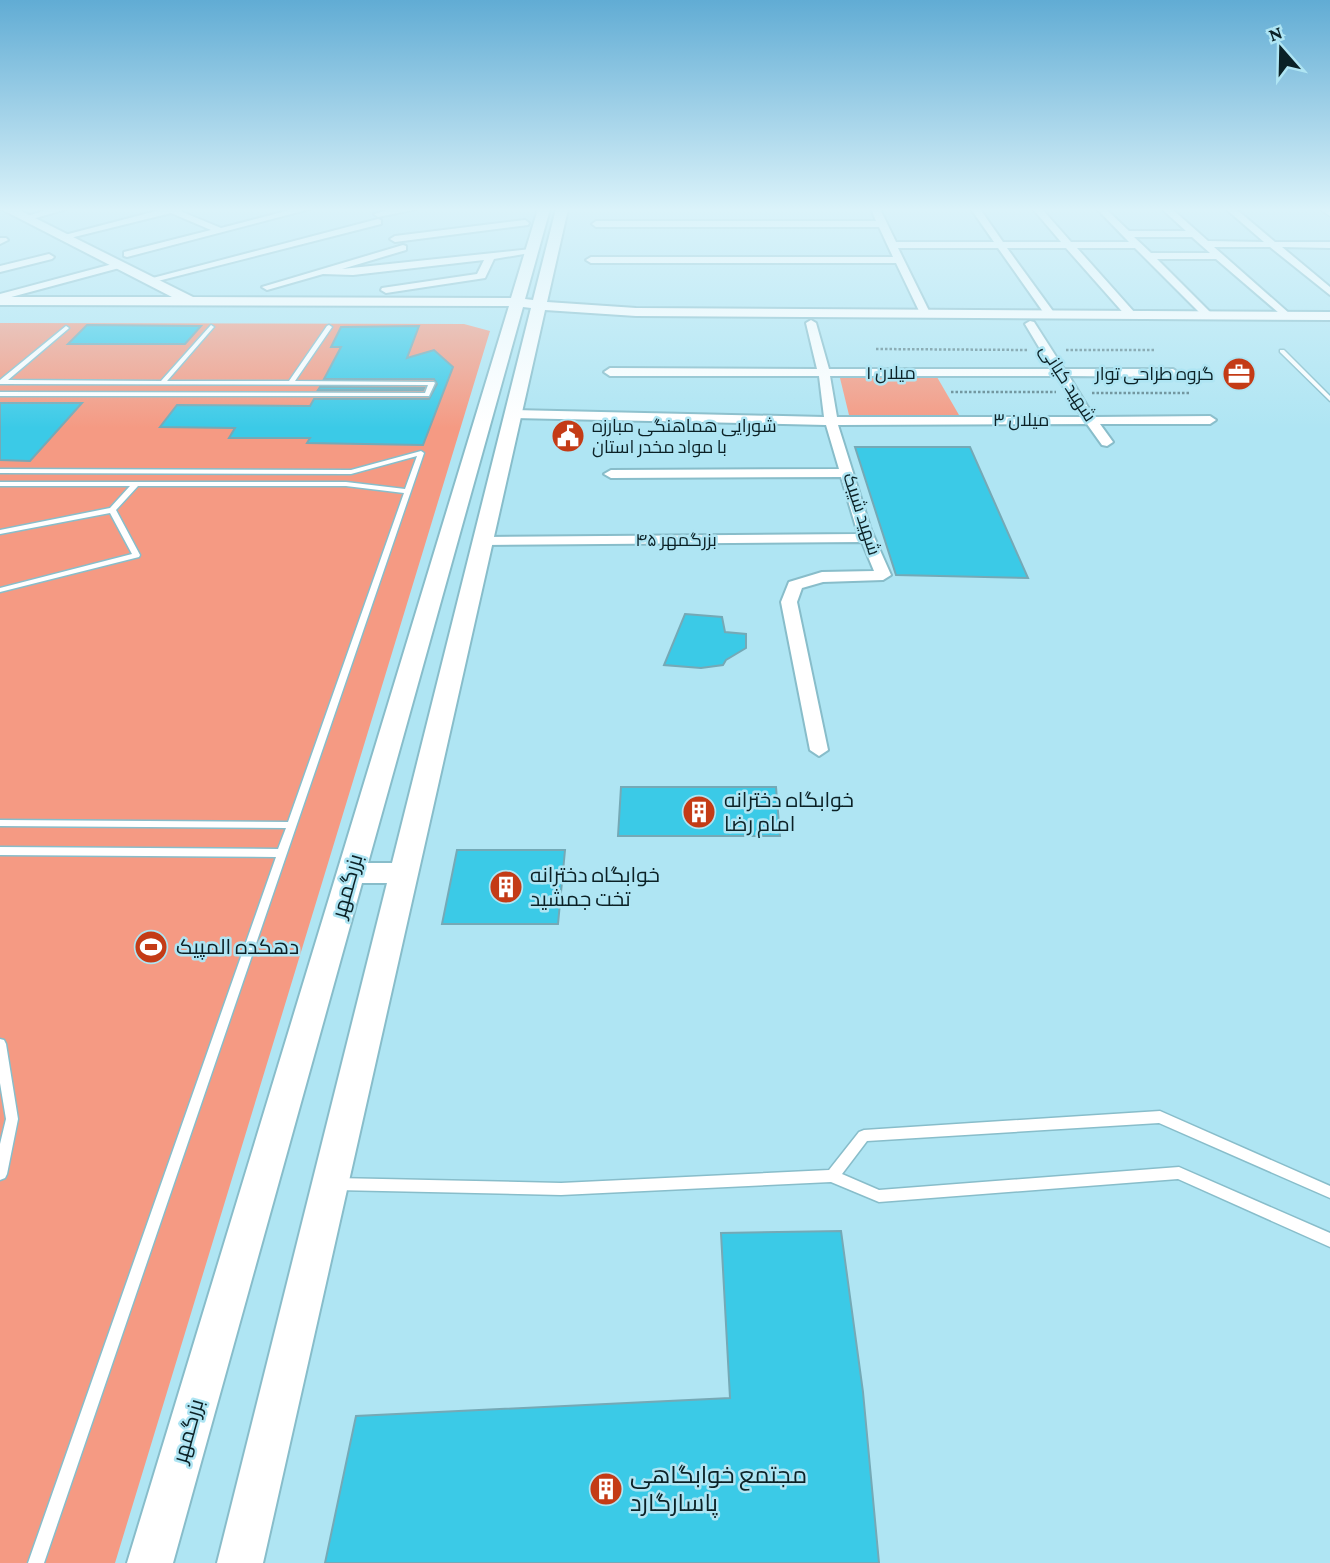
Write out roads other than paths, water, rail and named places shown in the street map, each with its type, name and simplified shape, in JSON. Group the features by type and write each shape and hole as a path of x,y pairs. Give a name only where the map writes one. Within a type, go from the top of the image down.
{"main road":[{"path":"0,310 527,309"}],"street":[{"path":"0,299 57,282"},
{"path":"154,282 193,301"},
{"path":"267,287 285,282"},
{"path":"386,290 441,282"},
{"name":"بزرگمهر","path":"240,1563 514,414 529,282"},
{"name":"بزرگمهر","path":"150,1563 445,552 536,282"},
{"path":"910,282 925,313"},
{"path":"1027,282 1050,314"},
{"path":"1102,282 1131,315"},
{"path":"1174,282 1208,315"},
{"path":"1248,282 1286,316"},
{"path":"0,299 636,312 1330,316"},
{"path":"527,309 637,322 1330,325"},
{"name":"شهید شیبک","path":"811,323 824,373 831,421 867,538 883,575 822,577 795,584 789,601 819,750"},
{"name":"شهید کیانی","path":"1030,324 1090,420 1107,442"},
{"name":"میلان ۱","path":"610,372 1172,373"},
{"name":"میلان ۳","path":"514,414 831,421 1210,420"},
{"path":"611,474 848,473"},
{"name":"بزرگمهر ۴۵","path":"483,547 867,538"},
{"path":"445,552 483,547"},
{"path":"352,873 404,873"}],"lane":[{"path":"163,383 211,327"},
{"path":"291,383 329,327"},
{"path":"1,382 66,328"},
{"path":"1282,351 1330,399"},
{"path":"0,394 427,395 432,383 1,382"},
{"path":"0,471 351,472 421,453 36,1563"},
{"path":"0,532 112,510 137,483"},
{"path":"0,484 345,484 408,491"},
{"path":"0,590 136,555 112,510"},
{"path":"0,823 293,825"},
{"path":"0,851 283,853"},
{"path":"0,1044 12,1119 0,1174"},
{"path":"832,1176 864,1136 1160,1117 1330,1192"},
{"path":"329,1184 561,1189 832,1176 879,1196 1179,1173 1330,1240"}],"place":[{"name":"گروه طراحی توار","path":"1239,374"},
{"name":"شورایی هماهنگی مبارزه با مواد مخدر استان","path":"568,436"},
{"name":"خوابگاه دخترانه امام رضا","path":"699,812"},
{"name":"خوابگاه دخترانه تخت جمشید","path":"506,887"},
{"name":"دهکده المپیک","path":"151,947"},
{"name":"مجتمع خوابگاهی پاسارگارد","path":"606,1489"}]}
